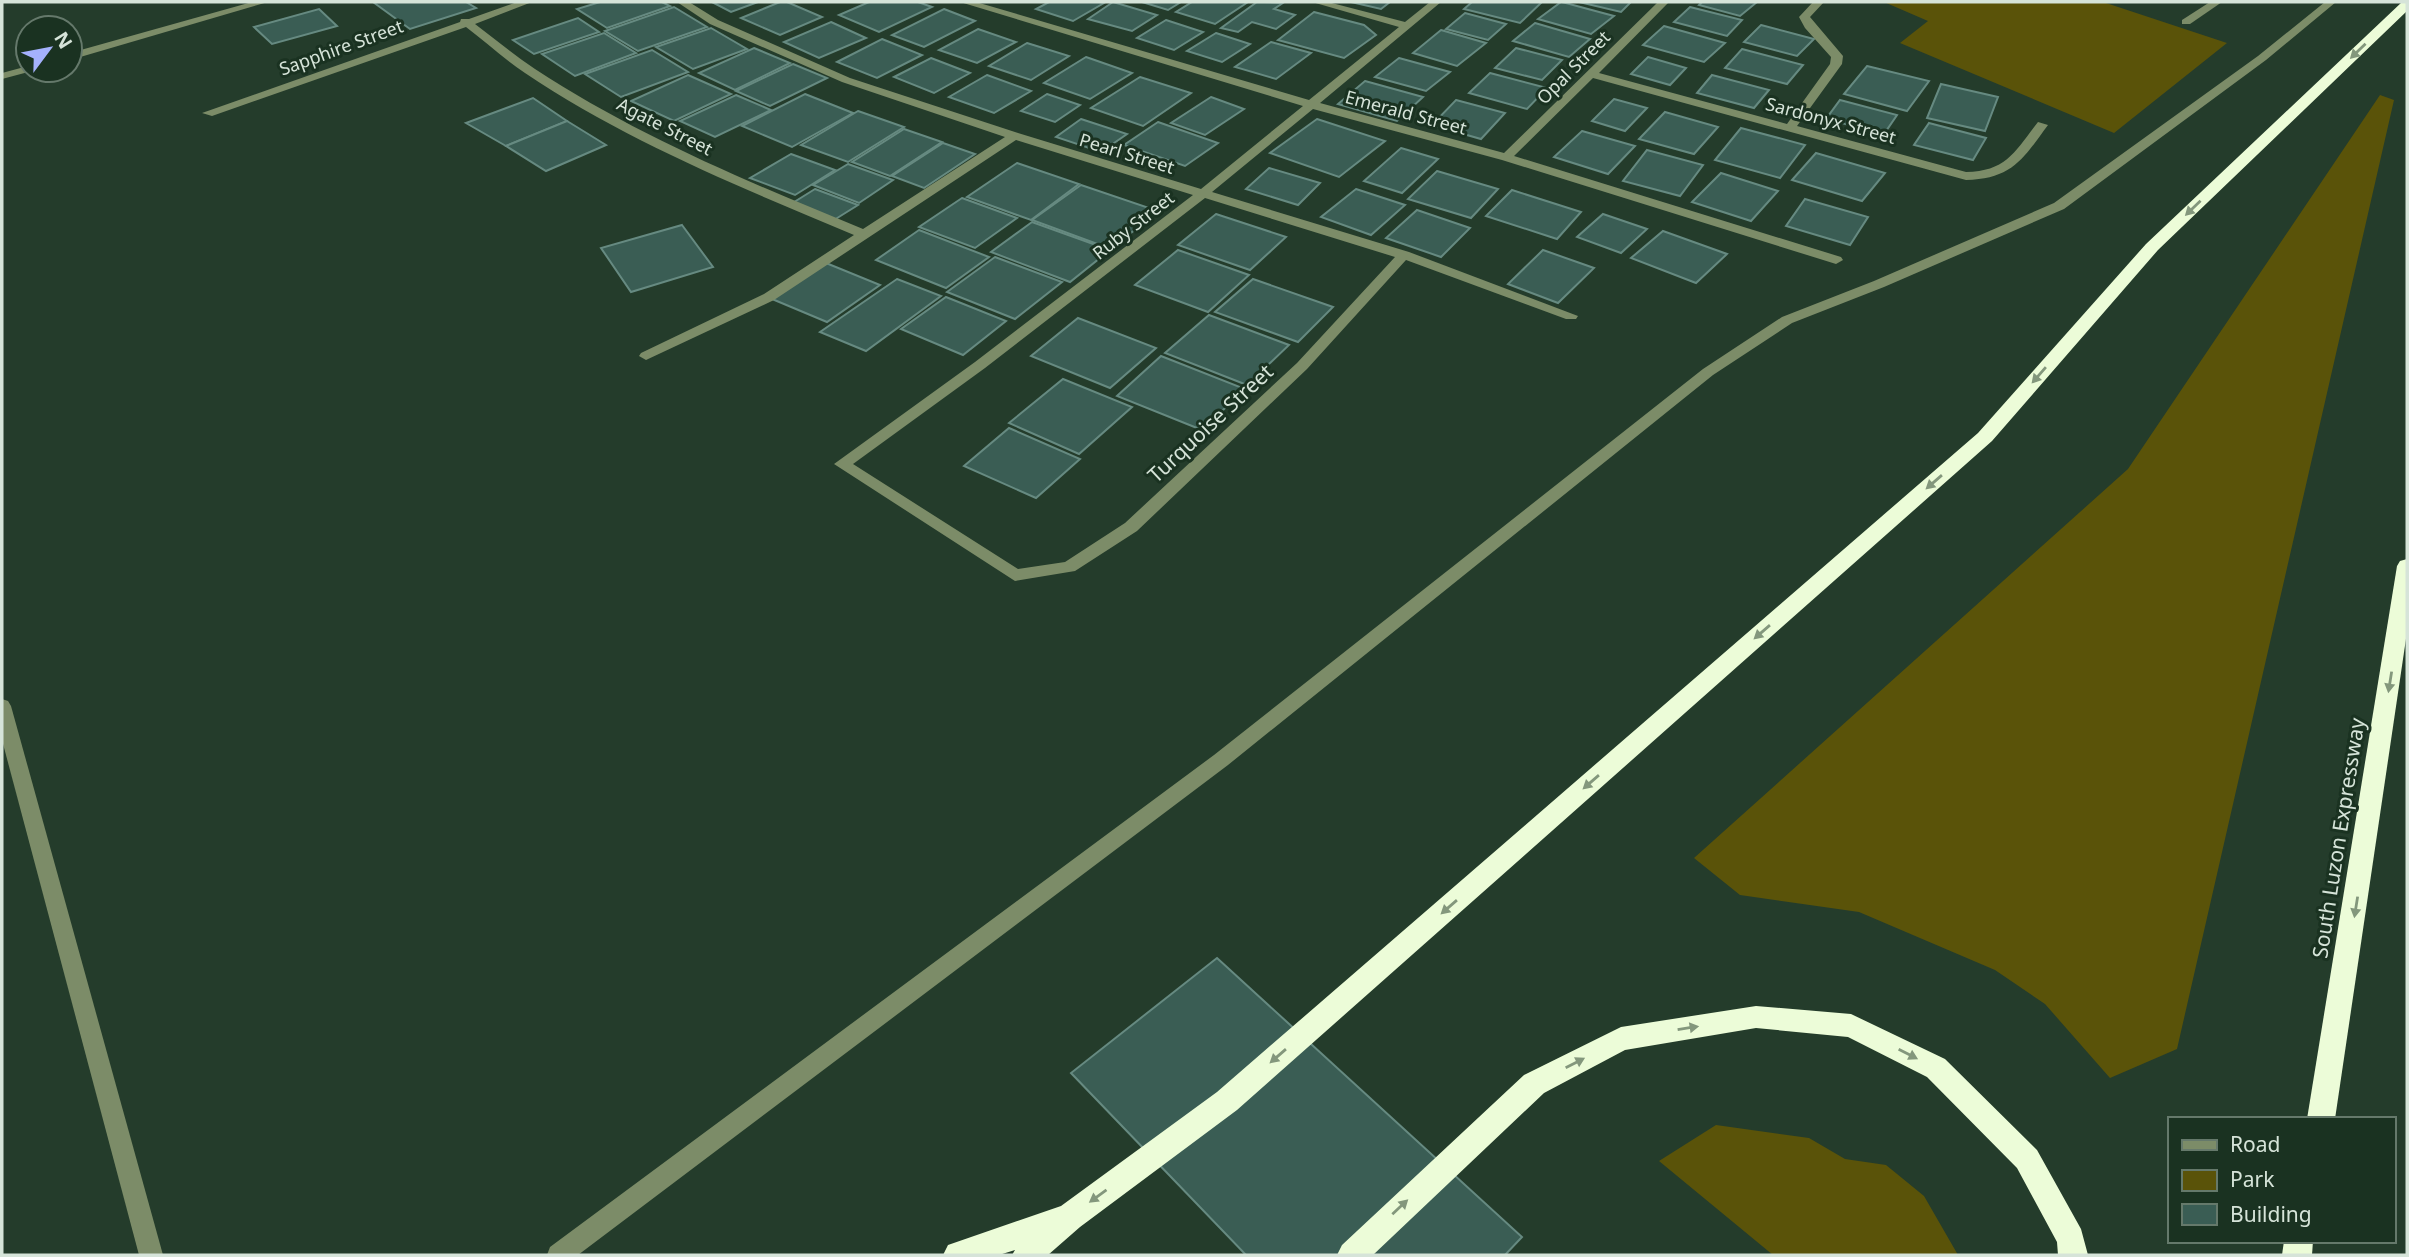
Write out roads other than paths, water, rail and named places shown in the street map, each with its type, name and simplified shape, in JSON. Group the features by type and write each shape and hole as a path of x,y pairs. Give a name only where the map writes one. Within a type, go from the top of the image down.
{"highway":[{"path":"1027,1255 1070,1217 1227,1101 1985,437 2152,247 2407,4"},
{"name":"South Luzon Expressway","path":"2321,1117 2407,566"},
{"path":"1352,1255 1534,1084 1621,1040 1756,1017 1851,1026 1936,1068 2027,1159 2071,1239 2073,1255"},
{"path":"958,1255 1070,1217"}],"street":[{"path":"84,53 264,2"},
{"name":"Sapphire Street","path":"208,113 466,21 527,2"},
{"name":"Pearl Street","path":"682,2 714,22 846,80 1014,136 1404,256 1571,316"},
{"name":"Emerald Street","path":"965,2 1310,104 1506,157 1836,260"},
{"path":"1317,2 1408,26"},
{"name":"Ruby Street","path":"1015,575 842,464 980,365 1202,194 1436,2"},
{"name":"Opal Street","path":"1506,157 1664,2"},
{"path":"1791,127 1836,64 1837,55 1809,26 1804,17 1819,2"},
{"path":"2186,22 2217,2"},
{"path":"559,1255 1221,760 1708,372 1787,320 1879,284 2059,206 2262,58 2331,2"},
{"name":"Agate Street","path":"466,21 535,74 622,125 726,177 863,234"},
{"name":"Sardonyx Street","path":"1591,74 1966,176 1986,177 2003,172 2042,125"},
{"path":"646,356 769,297 1014,136"},
{"name":"Turquoise Street","path":"1015,575 1069,566 1131,527 1301,366 1404,256"},
{"path":"2,706 151,1255"}]}
